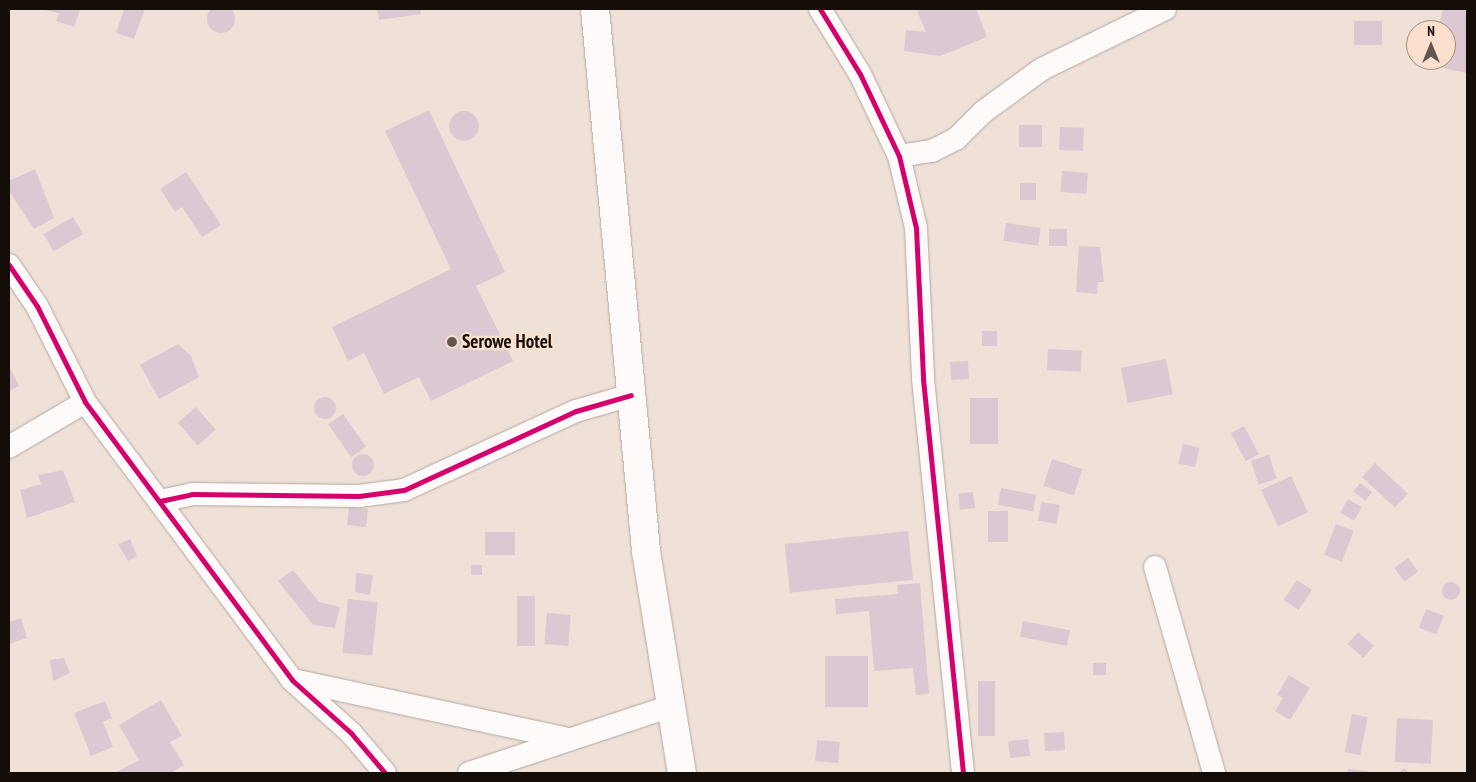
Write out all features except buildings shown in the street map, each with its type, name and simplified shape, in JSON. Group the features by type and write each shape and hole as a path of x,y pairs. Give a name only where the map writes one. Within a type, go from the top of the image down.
{"main road":[{"path":"595,9 646,551 668,707 682,773"}],"street":[{"path":"820,9 860,74 899,156 918,249 923,379 963,773"},
{"path":"899,156 932,151 956,139 983,112 1042,69 1165,9"},
{"path":"9,265 37,306 85,402 292,680 351,733 385,773"},
{"path":"160,501 192,494 359,496 404,490 576,410 631,395"},
{"path":"9,447 85,402"},
{"path":"1155,567 1214,773"},
{"path":"292,680 564,738"},
{"path":"469,773 564,738 668,707"}],"cycle path":[{"path":"820,9 860,74 899,156 916,228 923,379 963,773"},
{"path":"9,265 37,306 85,402 292,680 351,733 385,773"},
{"path":"160,501 192,494 359,496 404,490 576,411 631,395"}],"place":[{"name":"Serowe Hotel","path":"452,342"}]}
